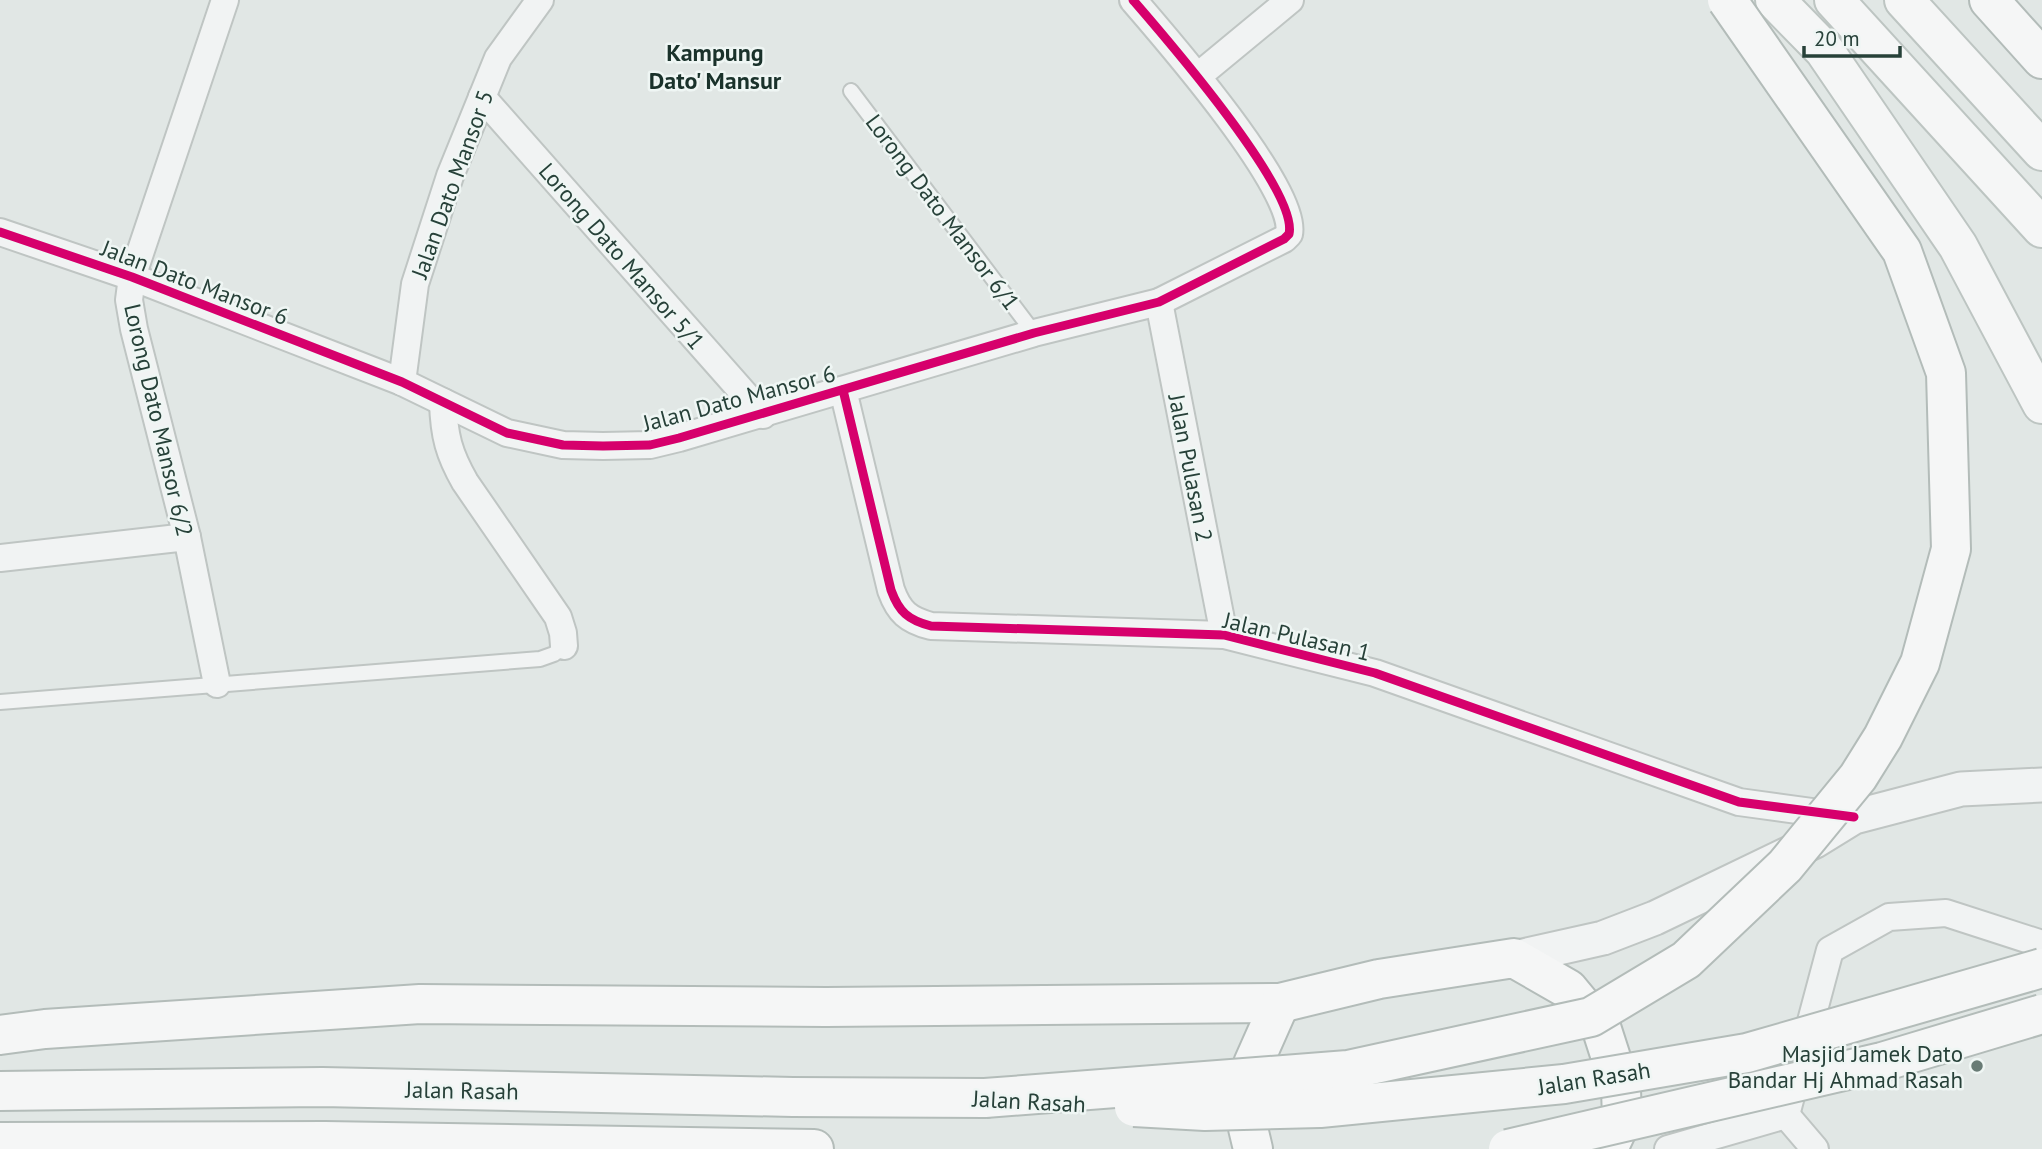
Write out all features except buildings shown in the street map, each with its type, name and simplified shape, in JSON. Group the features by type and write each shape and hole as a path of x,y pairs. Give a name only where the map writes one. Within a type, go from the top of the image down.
{"main road":[{"path":"985,1098 1348,1070 1591,1017 1686,960 1785,866 1858,777 1884,737 1920,663 1951,549 1946,373 1902,251 1727,0"},
{"path":"1775,0 1824,50 1958,246 2042,404"},
{"path":"1834,0 2042,228"},
{"path":"1904,0 2042,150"},
{"path":"1989,0 2042,59"},
{"path":"0,1035 45,1029 419,1004 826,1007 1280,1003 1379,979 1514,958 1568,989 1602,1030 1621,1089 1622,1119 1608,1149"},
{"name":"Jalan Rasah","path":"0,1091 322,1087 793,1097 985,1098 1205,1111 1320,1108 1564,1084 1747,1053 2042,968"},
{"path":"1253,1149 1248,1128 1253,1064 1280,1003"},
{"name":"Jalan Rasah","path":"1508,1149 1882,1062 2042,1014"},
{"path":"0,1142 325,1141 809,1149"}],"street":[{"name":"Lorong Dato Mansor 6/2","path":"217,684 187,537 129,300 132,277 225,0"},
{"name":"Jalan Dato Mansor 5","path":"402,382 415,284 450,176 498,58 540,0"},
{"path":"1133,0 1198,76 1290,0"},
{"name":"Jalan Dato Mansor 6","path":"0,232 132,277 402,382 507,433 563,445 650,444 763,415 1034,333 1158,302 1278,244 1289,234 1290,218 1240,132 1198,76"},
{"name":"Lorong Dato Mansor 5/1","path":"482,97 763,415"},
{"name":"Jalan Pulasan 2","path":"1158,302 1224,635"},
{"name":"Jalan Pulasan 1","path":"843,390 891,590 896,604 905,615 917,622 931,626 1224,635 1374,673 1739,802 1854,817"},
{"path":"443,402 445,440 453,461 558,617 564,646"},
{"path":"0,558 187,537"},
{"path":"1514,958 1603,938 1655,918 1815,841 1854,817 1962,789 2042,785"},
{"path":"1602,1030 1722,945 1802,873 1815,841"},
{"path":"1786,1115 1829,950 1889,917 1946,913 2042,944"},
{"path":"1621,1089 1648,1114 1693,1142"},
{"path":"1668,1149 1786,1115"},
{"path":"1786,1115 1815,1149"}],"lane":[{"name":"Lorong Dato Mansor 6/1","path":"851,91 1034,333"},
{"path":"0,702 540,659 554,654 564,646"}],"cycle path":[{"path":"0,232 132,277 402,382 507,433 563,445 650,445 1034,333 1159,302 1284,239 1289,234 1286,213 1273,184 1227,115 1133,0"},
{"path":"843,390 891,590 905,614 916,621 931,626 1224,635 1375,673 1739,802 1854,817"}],"place":[{"name":"Masjid Jamek Dato Bandar Hj Ahmad Rasah","path":"1977,1066"}],"district":[{"name":"Kampung Dato' Mansur","path":"715,66"}]}
